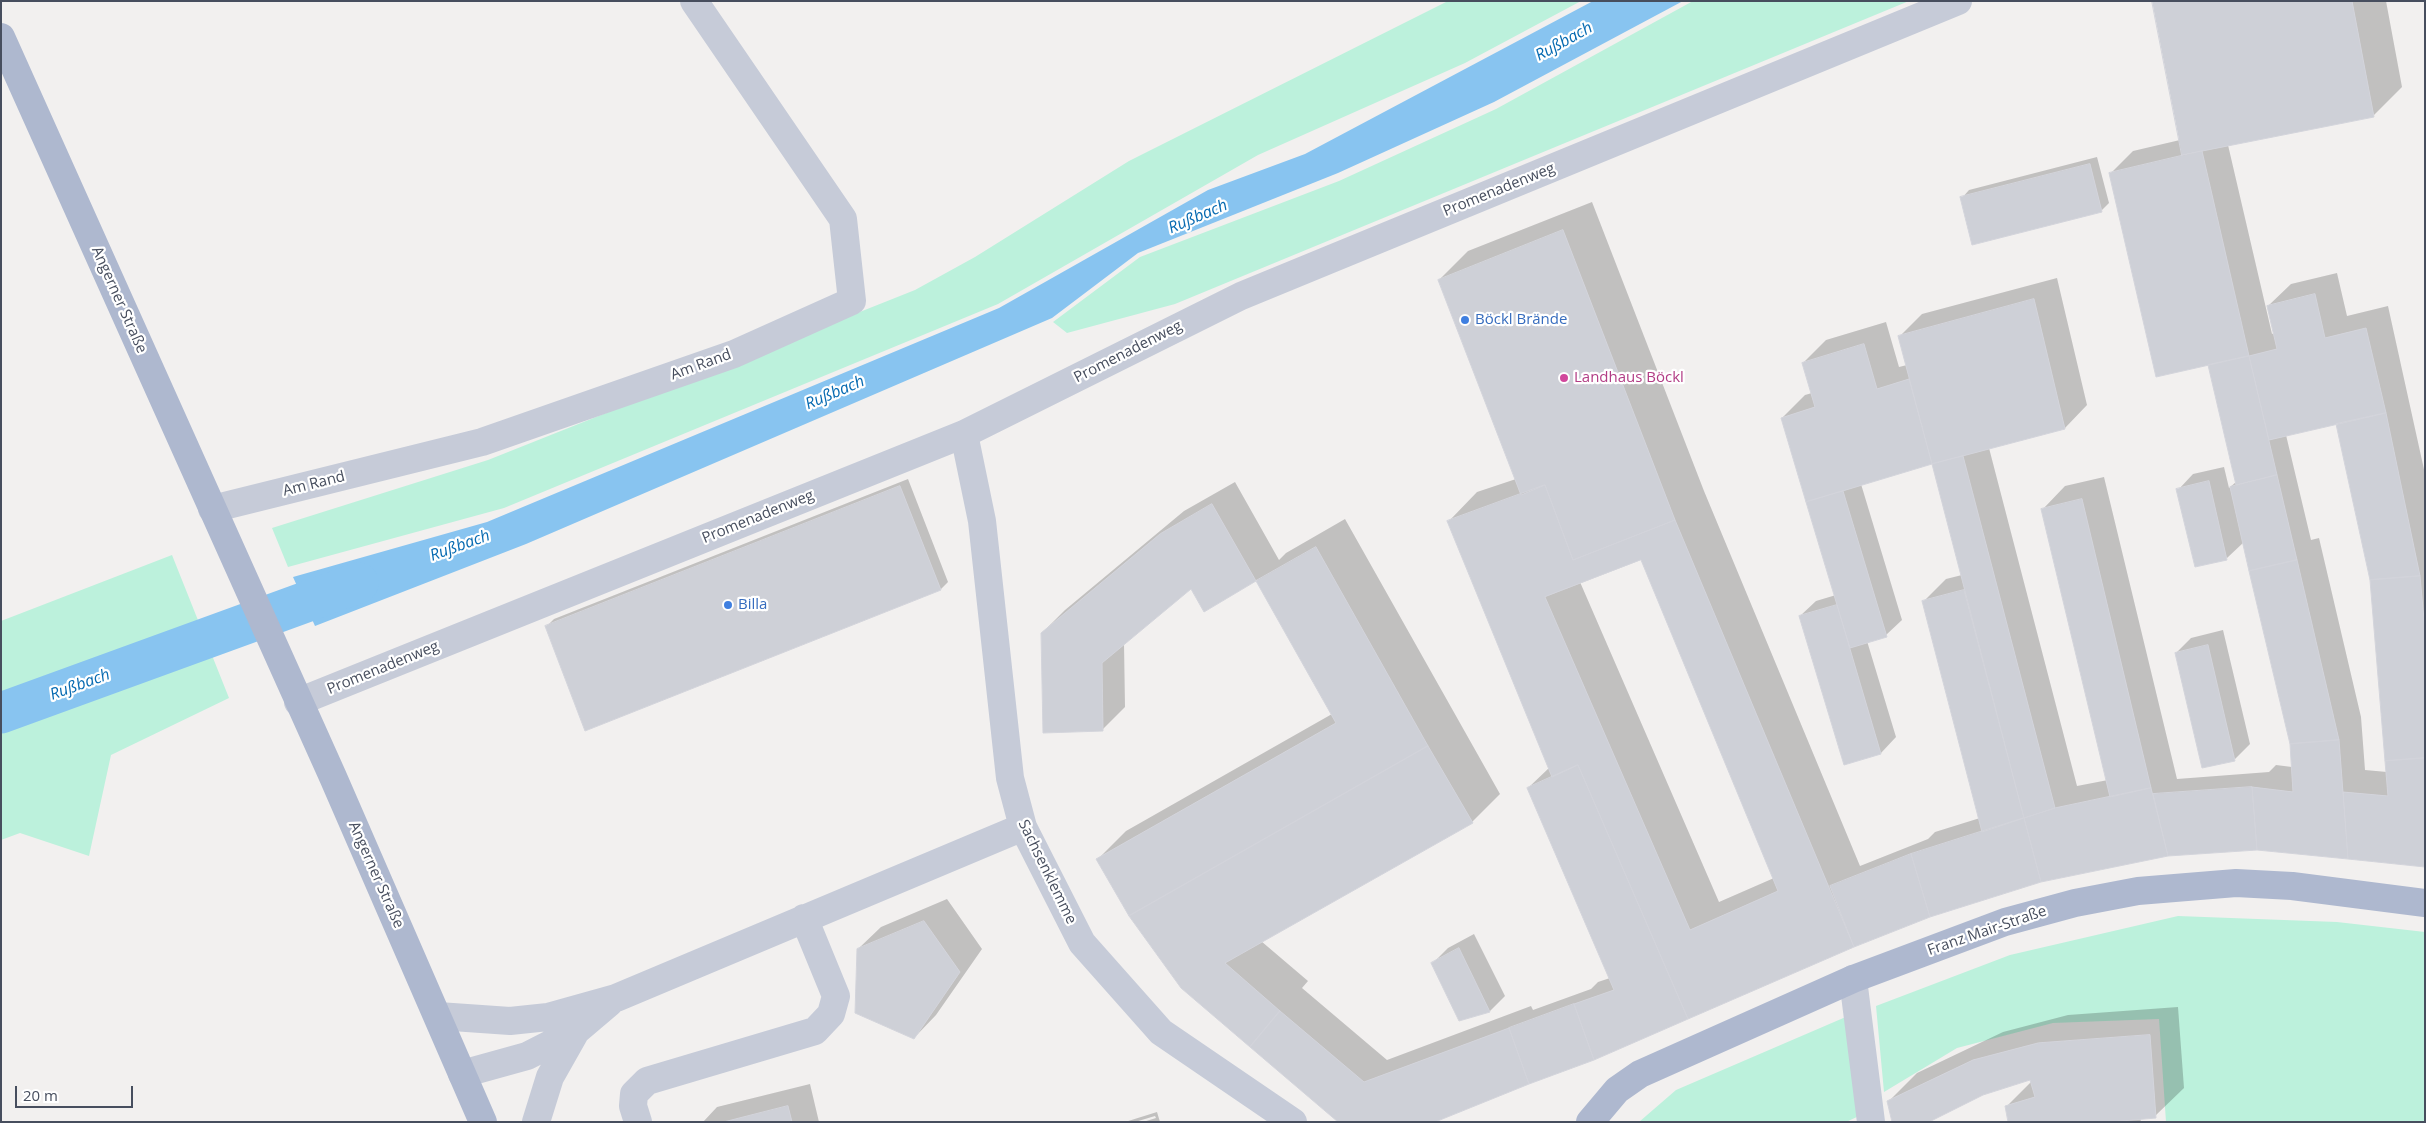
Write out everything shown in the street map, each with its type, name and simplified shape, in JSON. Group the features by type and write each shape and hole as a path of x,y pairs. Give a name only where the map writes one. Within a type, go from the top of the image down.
{"main road":[{"name":"Angerner Straße","path":"1,37 438,1016 482,1122"},
{"name":"Franz Mair-Straße","path":"1590,1122 1617,1090 1640,1074 1854,979 2005,922 2075,902 2138,891 2236,883 2292,886 2425,902"}],"street":[{"name":"Am Rand","path":"212,509 482,442 734,354 852,300 843,219 694,1"},
{"name":"Promenadenweg","path":"298,702 964,434 1241,296 1958,1"},
{"name":"Sachsenklemme","path":"964,434 982,521 1010,778 1023,827 1082,943 1161,1032 1292,1122"},
{"path":"438,1016 510,1022 548,1017 616,998 1023,827"},
{"path":"638,1122 633,1106 634,1094 647,1081 815,1031 831,1014 836,996 804,918"},
{"path":"1854,979 1871,1122"},
{"path":"462,1074 527,1056 576,1031 616,998"},
{"path":"536,1122 550,1077 576,1031"}],"green space":[{"path":"1448,1 1581,1 1465,63 1258,155 998,304 504,508 288,567 272,528 488,460 915,290 975,257 1129,161"},
{"path":"1693,1 1909,1 1175,304 1067,333 1053,322 1140,257 1339,181 1496,109"},
{"path":"172,555 229,698 111,755 89,856 20,833 1,840 1,621"},
{"path":"2178,916 2337,922 2425,932 2425,1122 2166,1122 2159,1019 2053,1023 1957,1048 1884,1092 1876,1006 2010,955"},
{"path":"1848,1016 1859,1116 1846,1122 1639,1122 1676,1090"}],"water":[{"path":"1593,1 1683,1 1494,102 1338,173 1138,253 1052,318 526,544 315,626 293,577 487,522 999,308 1208,190 1305,154"}],"building":[{"path":"2152,1 2352,1 2374,117 2182,155"},
{"path":"2202,151 2249,356 2156,377 2109,173"},
{"path":"2090,164 2102,212 1972,245 1960,197"},
{"path":"1563,230 1675,520 1573,560 1545,485 1521,495 1438,280"},
{"path":"2315,294 2325,338 2366,328 2386,413 2269,440 2249,356 2277,349 2267,306"},
{"path":"2034,299 2065,429 1932,464 1898,336"},
{"path":"1864,344 1877,389 1909,379 1932,464 1806,502 1781,418 1815,407 1802,363"},
{"path":"2249,356 2277,475 2236,485 2208,365"},
{"path":"2386,413 2420,576 2370,580 2336,424"},
{"path":"1963,456 2055,808 2024,818 1932,464"},
{"path":"2277,475 2297,560 2249,571 2230,487"},
{"path":"2209,481 2227,560 2195,567 2176,489"},
{"path":"1545,485 1573,560 1675,520 1854,947 1688,1019 1578,765 1552,777 1447,521","holes":["1641,560 1778,891 1690,930 1545,597"]},
{"path":"900,486 941,590 585,731 545,626"},
{"path":"1843,491 1887,637 1850,648 1806,502"},
{"path":"2082,499 2151,788 2110,797 2041,509"},
{"path":"1212,504 1256,581 1204,612 1191,589 1102,663 1103,731 1043,733 1041,633 1160,534"},
{"path":"1316,547 1428,746 1129,916 1096,859 1336,723 1256,581"},
{"path":"2297,560 2339,740 2290,744 2249,571"},
{"path":"2420,576 2425,631 2425,758 2385,761 2370,580"},
{"path":"1964,590 2024,818 1982,832 1922,601"},
{"path":"1837,605 1881,754 1844,765 1799,616"},
{"path":"2208,645 2235,761 2202,768 2175,653"},
{"path":"2339,740 2348,859 2257,850 2252,787 2293,792 2290,744"},
{"path":"1428,746 1473,823 1225,963 1280,1011 1250,1047 1181,988 1129,916"},
{"path":"2425,758 2425,867 2348,859 2343,792 2388,796 2385,761"},
{"path":"1578,765 1688,1019 1594,1060 1574,1004 1614,990 1527,788"},
{"path":"2252,787 2257,850 2168,856 2153,794"},
{"path":"2151,788 2168,856 2041,882 2024,818 2055,808"},
{"path":"2024,818 2041,882 1930,917 1911,854"},
{"path":"1911,854 1930,917 1854,947 1830,886"},
{"path":"924,921 960,972 914,1039 855,1013 857,949"},
{"path":"1459,948 1490,1012 1459,1021 1431,963"},
{"path":"1574,1004 1594,1060 1529,1084 1509,1028"},
{"path":"1280,1011 1364,1082 1509,1028 1529,1084 1435,1122 1338,1122 1250,1047"},
{"path":"2150,1035 2156,1118 2109,1122 2008,1122 2005,1106 2035,1097 2030,1080 1983,1095 1929,1122 1892,1122 1887,1101 1973,1060 2038,1043"},
{"path":"788,1106 792,1122 724,1122"}],"waterway":[{"name":"Rußbach","path":"1,713 358,583"}],"place":[{"name":"Böckl Brände","path":"1465,320"},
{"name":"Landhaus Böckl","path":"1564,378"},
{"name":"Billa","path":"728,605"}]}
